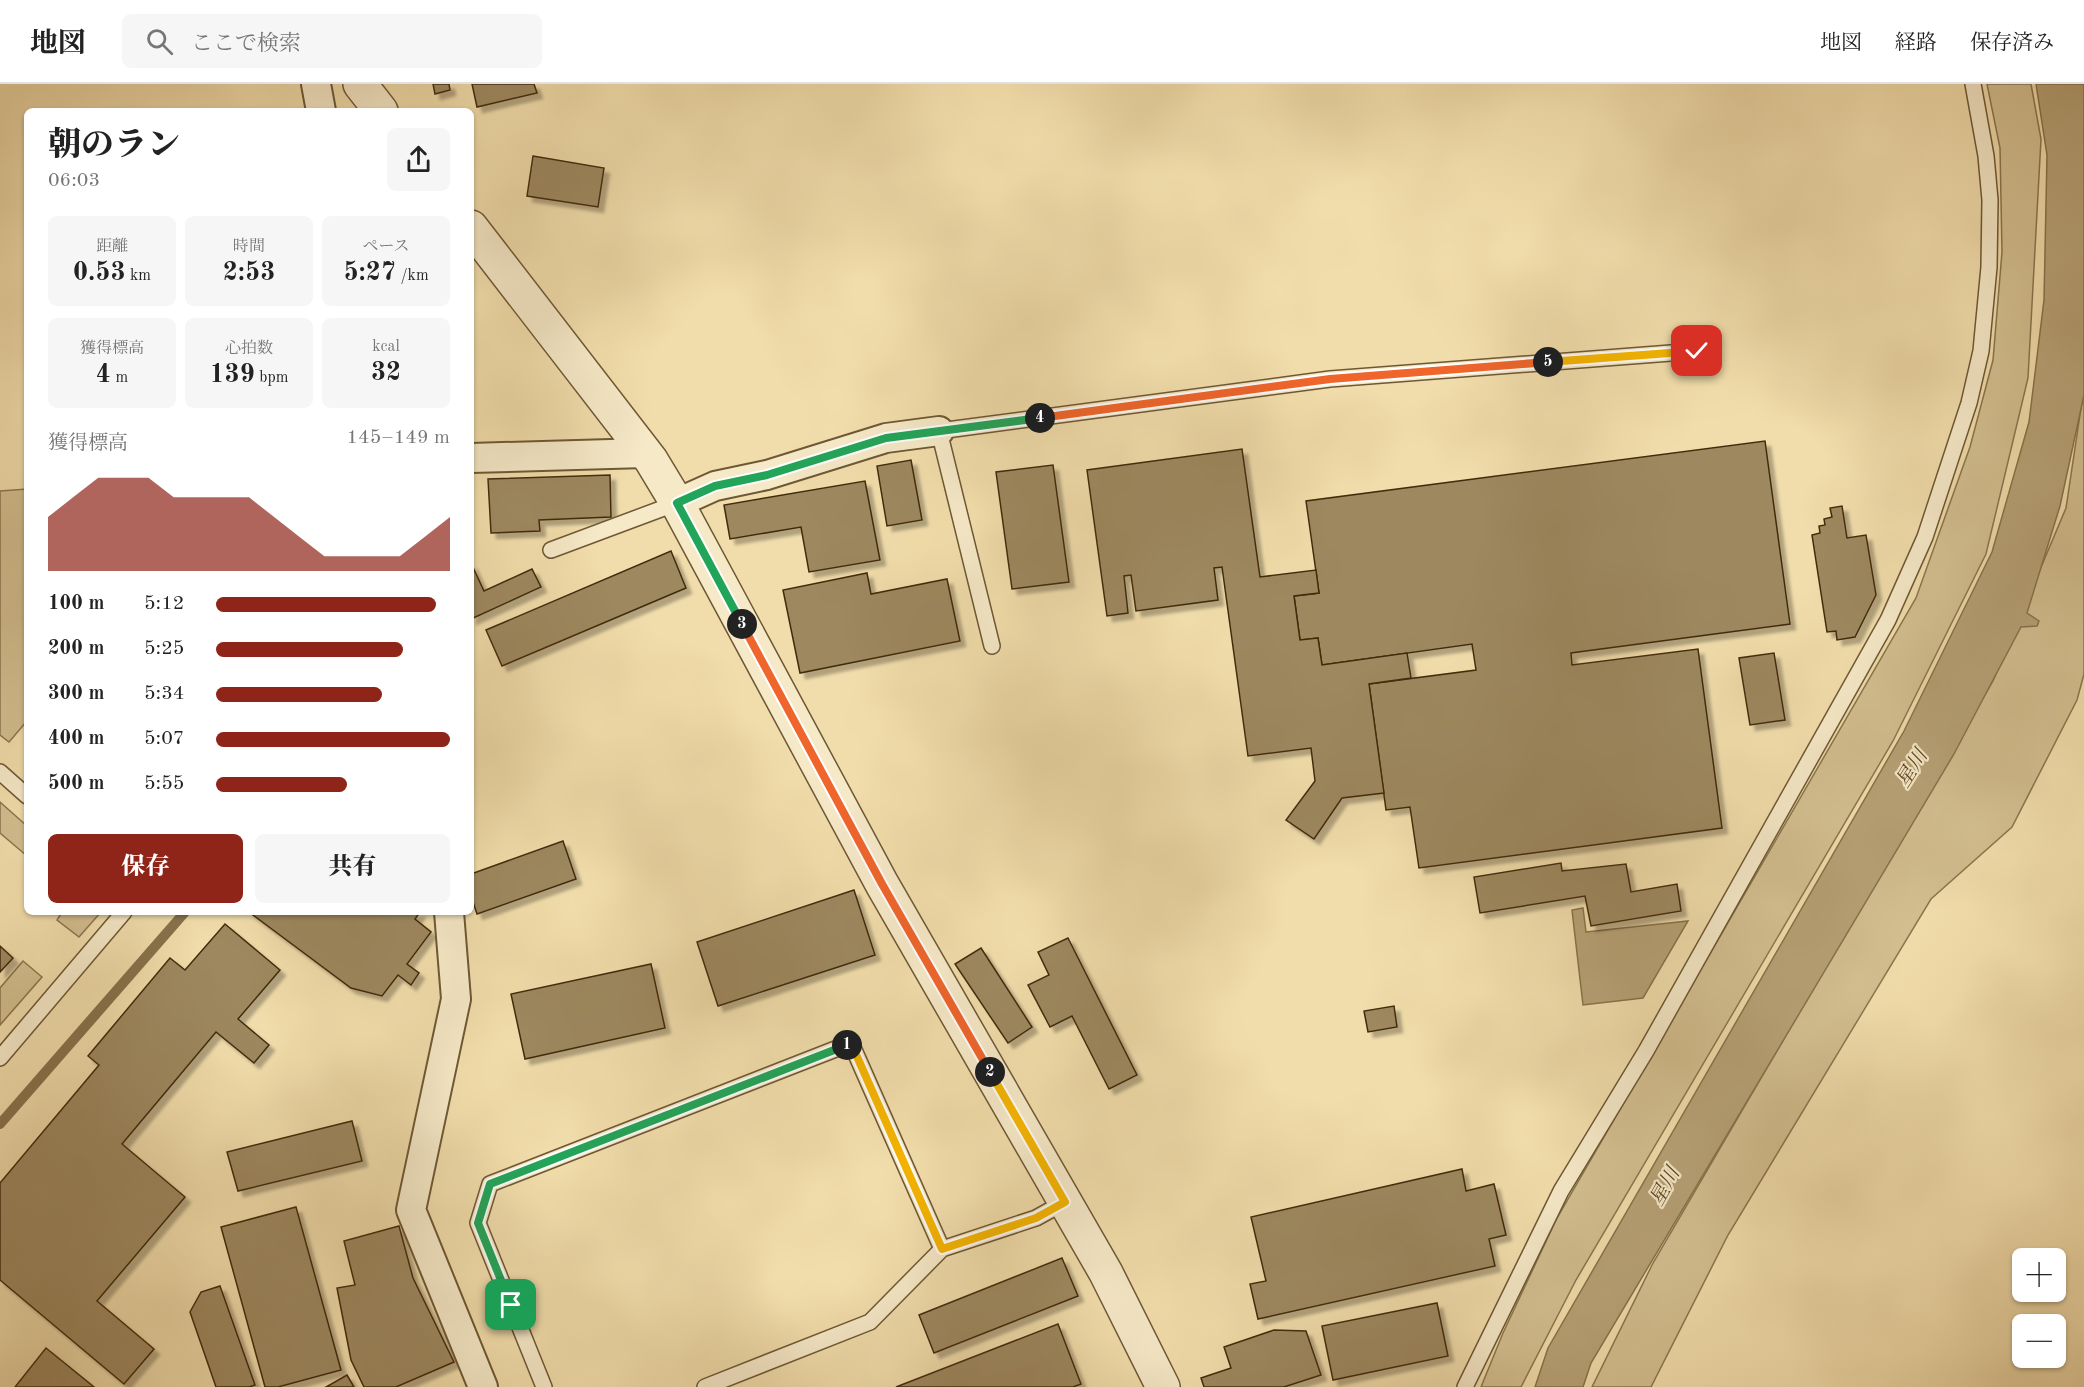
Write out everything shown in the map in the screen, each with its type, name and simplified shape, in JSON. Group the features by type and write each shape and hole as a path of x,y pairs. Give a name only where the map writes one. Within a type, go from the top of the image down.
{"street":[{"path":"316,84 320,108"},
{"path":"360,84 379,108"},
{"path":"474,231 645,453 677,503 882,884 1106,1273 1163,1387"},
{"path":"677,503 715,486 767,475 886,438 939,432"},
{"path":"474,458 645,453"},
{"path":"449,915 456,999 411,1210 483,1387"}],"lane":[{"path":"1465,1387 1561,1191 1646,1051 1888,620 1925,537 1969,403 1982,351 1989,267 1990,200 1986,156 1973,84"},
{"path":"992,646 939,432 1330,379 1697,351"},
{"path":"551,550 677,503"},
{"path":"0,772 24,793"},
{"path":"0,1058 121,915"},
{"path":"544,1387 478,1223 490,1184 851,1043 942,1249"},
{"path":"705,1387 870,1322 942,1249 1036,1218 1065,1202"}],"shaded area":[{"path":"1987,84 2031,84 2041,139 2028,378 1986,554 1893,741 1576,1280 1521,1387 1481,1387 1503,1333 1557,1218 1916,598 1970,447 1993,360 2002,252 2000,148"},
{"path":"2084,388 2084,674 2077,700 2012,827 1931,899 1728,1235 1651,1387 1592,1387 1653,1263 1993,681 2066,508"},
{"path":"24,489 24,724 9,742 0,735 0,491"},
{"path":"0,802 24,823 24,853 0,833"},
{"path":"60,915 98,915 79,937 57,920"},
{"path":"23,961 42,977 0,1025 0,988"}],"water":[{"name":"星川","path":"2036,84 2084,84 2084,395 2060,506 2027,613 2039,621 2037,626 2021,627 1954,754 1591,1363 1583,1387 1535,1387 1548,1348 1904,731 1992,552 2029,422 2044,300 2047,155"},
{"path":"1583,908 1586,932 1688,921 1643,998 1583,1005 1572,910"}],"building":[{"path":"433,84 449,84 450,90 435,94"},
{"path":"472,84 534,84 537,93 477,107"},
{"path":"533,156 604,168 598,207 527,196"},
{"path":"1765,441 1790,624 1571,653 1572,665 1698,649 1722,828 1419,868 1410,807 1386,810 1369,684 1476,670 1472,644 1322,665 1318,638 1300,640 1294,596 1319,593 1306,501"},
{"path":"1242,449 1260,577 1316,570 1319,593 1294,596 1300,640 1318,638 1322,665 1407,653 1411,678 1369,684 1384,793 1342,798 1314,839 1286,820 1315,781 1311,748 1248,756 1222,567 1214,568 1218,600 1136,611 1131,575 1124,576 1128,613 1107,616 1087,470"},
{"path":"911,460 922,520 887,526 877,466"},
{"path":"1053,465 1069,582 1012,589 996,472"},
{"path":"610,475 611,517 539,520 540,531 491,533 488,479"},
{"path":"865,481 880,560 809,572 801,527 730,539 724,505"},
{"path":"1842,506 1847,538 1866,535 1876,595 1855,637 1837,640 1836,631 1827,632 1812,535 1820,533 1819,526 1825,525 1824,519 1832,517 1830,508"},
{"path":"671,551 686,588 502,666 486,630"},
{"path":"474,569 484,591 532,569 541,587 474,618"},
{"path":"867,573 871,594 947,579 960,641 800,673 783,590"},
{"path":"1774,653 1785,720 1750,725 1739,658"},
{"path":"563,841 576,879 477,914 474,905 474,873"},
{"path":"1561,863 1562,871 1626,864 1631,892 1677,884 1681,911 1591,926 1585,896 1480,913 1474,877"},
{"path":"854,890 875,955 718,1006 697,942"},
{"path":"253,915 418,915 415,919 431,932 407,964 419,973 411,985 398,975 382,996 351,988"},
{"path":"225,924 280,970 238,1019 269,1045 254,1063 216,1032 122,1144 185,1197 97,1301 154,1349 124,1384 0,1280 0,1183 99,1065 88,1056 170,958 185,970"},
{"path":"1068,938 1137,1075 1109,1089 1072,1016 1050,1027 1028,985 1049,975 1038,952"},
{"path":"0,946 13,958 0,972"},
{"path":"981,948 1032,1027 1008,1043 955,964"},
{"path":"651,964 665,1028 525,1059 511,994"},
{"path":"1394,1006 1397,1027 1368,1032 1364,1011"},
{"path":"352,1121 362,1161 238,1191 227,1152"},
{"path":"1462,1169 1466,1191 1494,1184 1506,1235 1489,1239 1495,1266 1258,1319 1250,1284 1266,1281 1251,1217"},
{"path":"296,1207 341,1370 278,1387 265,1387 221,1227"},
{"path":"399,1226 413,1278 454,1362 396,1387 364,1387 351,1360 337,1288 355,1285 344,1241"},
{"path":"1062,1258 1078,1296 934,1353 919,1315"},
{"path":"220,1286 255,1385 249,1387 216,1387 190,1312 201,1292"},
{"path":"1437,1303 1448,1356 1333,1380 1322,1326"},
{"path":"1058,1324 1081,1384 1073,1387 896,1387"},
{"path":"1274,1330 1306,1331 1321,1375 1284,1387 1204,1387 1201,1378 1231,1368 1224,1347"},
{"path":"46,1348 94,1387 15,1387"},
{"path":"347,1375 354,1387 326,1387"}],"waterway":[{"path":"0,1124 182,915"}],"route":[{"path":"511,1305 478,1223 490,1184 851,1043 942,1249 1036,1218 1065,1202 882,884 677,503 715,486 767,475 886,438 1330,379 1697,351"}]}
